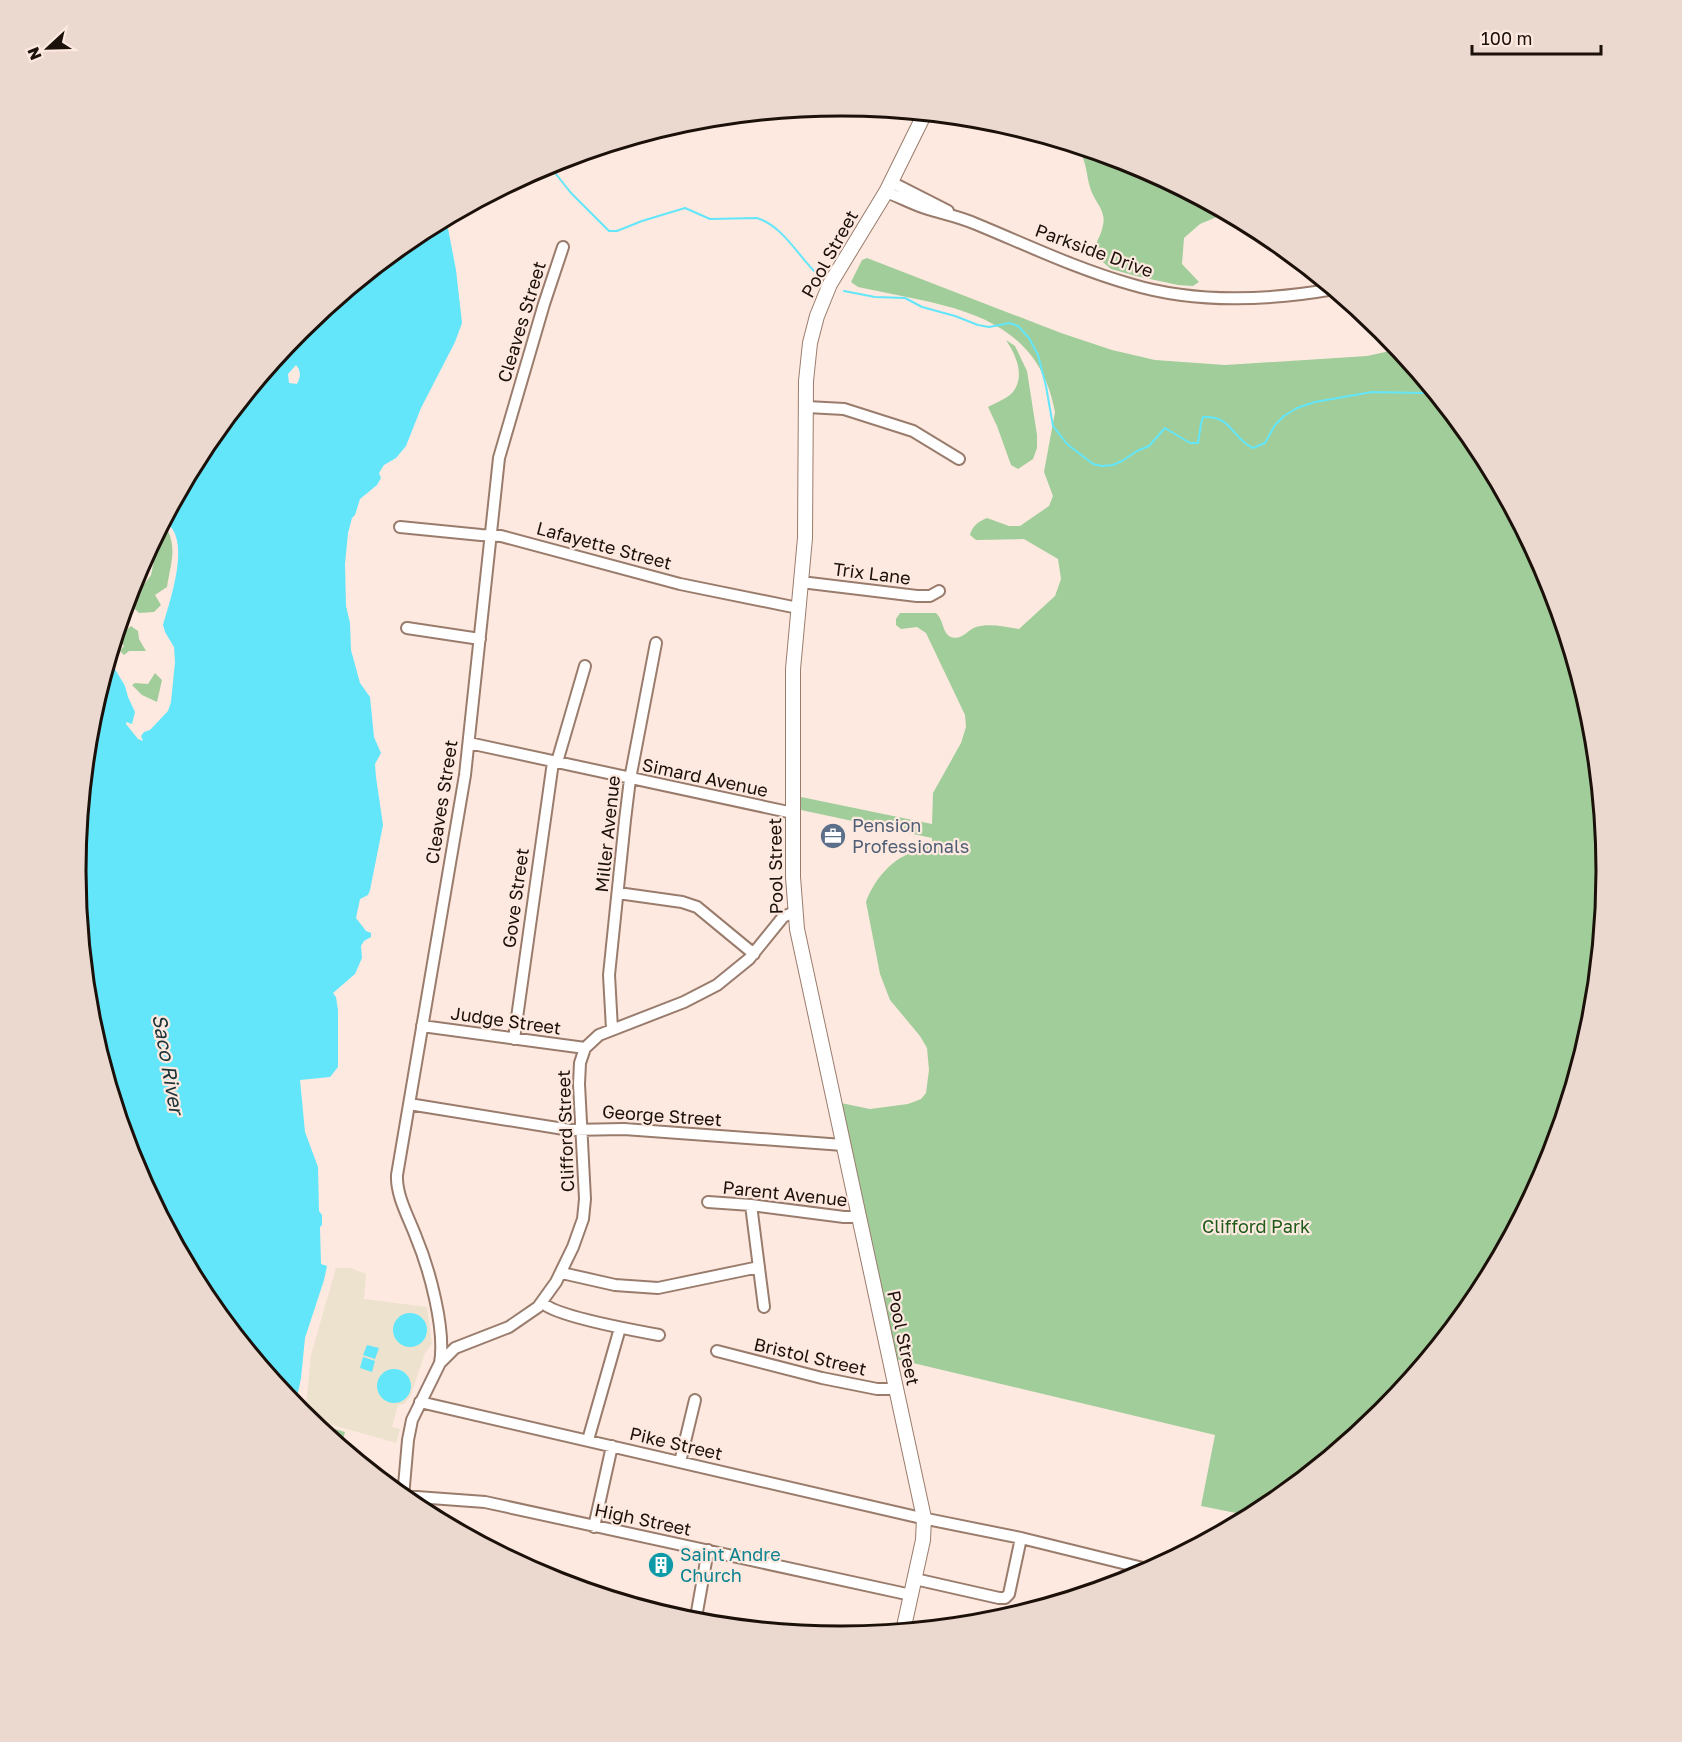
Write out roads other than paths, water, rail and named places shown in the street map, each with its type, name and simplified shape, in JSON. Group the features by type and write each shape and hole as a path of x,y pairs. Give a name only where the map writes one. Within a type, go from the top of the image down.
{"main road":[{"name":"Pool Street","path":"905,1624 923,1540 924,1518 794,912 793,669 806,517 807,368 811,336 834,278 889,187 922,120"}],"street":[{"name":"Parkside Drive","path":"889,187 934,202 956,216 1090,271 1149,289 1207,298 1244,299 1324,290"},
{"name":"Cleaves Street","path":"440,1363 441,1341 431,1282 397,1183 469,743 500,452 563,247"},
{"path":"807,407 844,409 913,431 959,459"},
{"name":"Lafayette Street","path":"400,527 501,536 680,584 798,608"},
{"name":"Trix Lane","path":"801,582 917,596 930,596 939,591"},
{"path":"407,628 480,639"},
{"name":"Miller Avenue","path":"612,1029 609,975 630,779 656,644"},
{"name":"Gove Street","path":"514,1039 555,762 585,666"},
{"name":"Simard Avenue","path":"469,743 793,813"},
{"path":"618,893 682,902 698,907 754,954"},
{"name":"Clifford Street","path":"440,1363 455,1348 517,1324 543,1303 561,1273 577,1237 585,1206 580,1130 580,1063 585,1048 599,1035 695,997 731,975 754,954 783,917 794,912"},
{"name":"Judge Street","path":"422,1026 585,1048"},
{"name":"George Street","path":"409,1104 570,1130 624,1129 843,1145"},
{"name":"Parent Avenue","path":"708,1202 859,1217"},
{"path":"751,1205 764,1307"},
{"path":"561,1273 615,1285 658,1288 759,1267"},
{"path":"543,1303 556,1311 620,1328 658,1335"},
{"path":"588,1440 620,1328"},
{"name":"Bristol Street","path":"717,1351 822,1378 877,1389 896,1389"},
{"path":"404,1487 409,1433 413,1417 440,1363"},
{"path":"680,1462 695,1400"},
{"name":"Pike Street","path":"420,1402 924,1518 1021,1538 1136,1566"},
{"path":"594,1527 612,1446"},
{"name":"High Street","path":"420,1498 485,1502 911,1595"},
{"path":"915,1579 999,1599 1005,1598 1008,1594 1021,1538"},
{"path":"697,1612 708,1550"}],"water":[{"name":"Saco River","path":"448,227 456,270 462,323 455,342 421,408 406,446 396,458 384,465 379,473 381,478 377,485 360,499 348,533 345,564 346,606 350,623 351,650 360,683 370,697 374,737 381,753 375,764 383,825 370,890 368,895 360,899 356,918 366,931 371,933 371,937 361,946 362,958 355,974 333,993 338,1010 338,1067 330,1077 300,1080 305,1132 318,1167 319,1211 322,1215 321,1264 327,1266 305,1338 298,1395 242,1331 213,1291 163,1205 143,1160 111,1067 92,970 87,920 87,822 100,724 114,667 125,686 135,712 132,724 126,722 126,724 138,739 143,741 141,736 144,732 150,730 168,711 175,662 174,647 163,625 178,560 178,547 170,526 213,451 273,373 343,303 381,272","holes":["296,365 300,374 297,384 289,383 288,374"]},
{"path":"410,1313 422,1318 427,1330 422,1342 410,1347 398,1342 393,1330 398,1318"},
{"path":"367,1345 379,1348 375,1359 363,1355"},
{"path":"363,1357 375,1361 372,1372 360,1368"},
{"path":"394,1369 406,1374 411,1386 406,1398 394,1403 382,1398 377,1386 382,1374"}],"waterway":[{"path":"554,172 571,193 609,231 617,231 685,208 710,219 757,218 782,234 817,274"},
{"path":"844,291 875,297 905,298 922,307 978,325 989,327 1010,323 1018,326 1029,338 1038,355 1053,426 1067,444 1093,464 1102,466 1113,465 1149,446 1165,428 1190,443 1198,443 1203,417 1220,420 1253,448 1265,443 1275,425 1284,416 1297,408 1315,402 1372,392 1425,393"}],"place":[{"name":"Pension Professionals","path":"833,836"},
{"name":"Saint Andre Church","path":"661,1565"}],"park label":[{"name":"Clifford Park","path":"1256,1227"}]}
